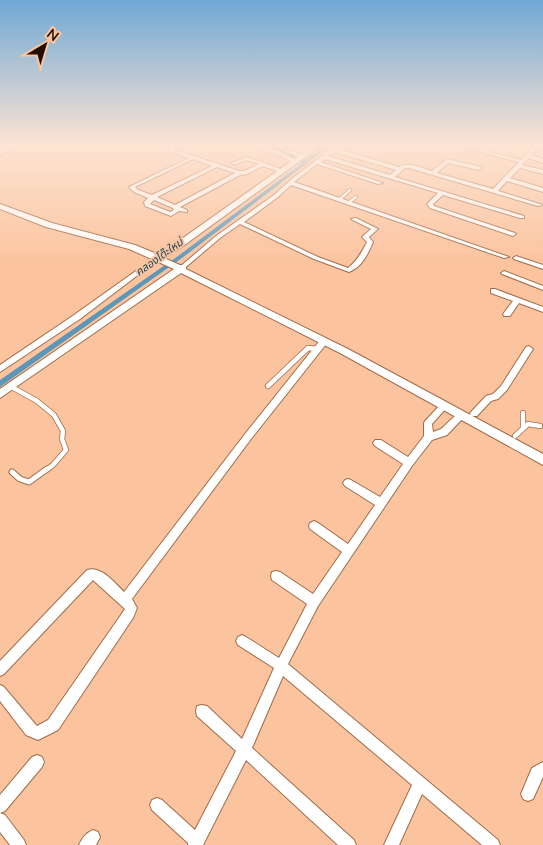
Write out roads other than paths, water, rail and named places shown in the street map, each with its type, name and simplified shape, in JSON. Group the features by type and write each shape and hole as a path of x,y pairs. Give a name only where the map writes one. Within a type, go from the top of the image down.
{"street":[{"path":"135,184 132,188 152,198"},
{"path":"175,207 177,210 169,214 146,205 152,198 179,184"},
{"path":"175,207 217,184"},
{"path":"0,369 264,184"},
{"path":"0,394 180,267 289,184"},
{"path":"295,184 506,257"},
{"path":"416,184 522,217"},
{"path":"473,184 540,205"},
{"path":"496,191 501,184"},
{"path":"524,184 543,190"},
{"path":"442,192 430,204 430,209 514,234"},
{"path":"0,201 56,223 131,242 321,345 445,405 543,460"},
{"path":"0,206 49,225 132,247 161,257"},
{"path":"175,207 185,211"},
{"path":"240,222 316,258 349,270 355,267 364,255 370,242 365,237 375,229 354,219"},
{"path":"516,258 543,267"},
{"path":"180,267 330,338 543,452"},
{"path":"504,273 543,288"},
{"path":"493,291 543,310"},
{"path":"507,314 517,301"},
{"path":"125,599 194,511 266,413 321,345"},
{"path":"474,414 489,398 495,397 504,388 529,349"},
{"path":"429,437 428,424 445,405"},
{"path":"157,805 196,843 245,748 280,666 314,602 409,462 429,437 444,432 462,415"},
{"path":"378,443 409,462"},
{"path":"348,483 382,504"},
{"path":"314,526 349,550"},
{"path":"0,670 91,574 97,575 125,599 131,608 129,614 53,725 38,733 31,730 0,691"},
{"path":"276,576 314,602"},
{"path":"242,641 280,666 493,845"},
{"path":"202,711 245,748 349,845"},
{"path":"0,806 37,762"},
{"path":"528,794 538,773 543,769"},
{"path":"391,845 420,783"},
{"path":"0,820 19,845"}],"lane":[{"path":"339,200 350,190"},
{"path":"348,203 356,197"},
{"path":"268,386 308,348 321,345"},
{"path":"10,386 26,394 61,422 64,434 62,439 66,450 53,465 28,482 20,479 12,472"},
{"path":"523,413 523,427"},
{"path":"515,436 528,424 540,426"}],"waterway":[{"name":"คลองโต๊ะใหม่","path":"0,384 180,257 277,184"}]}
